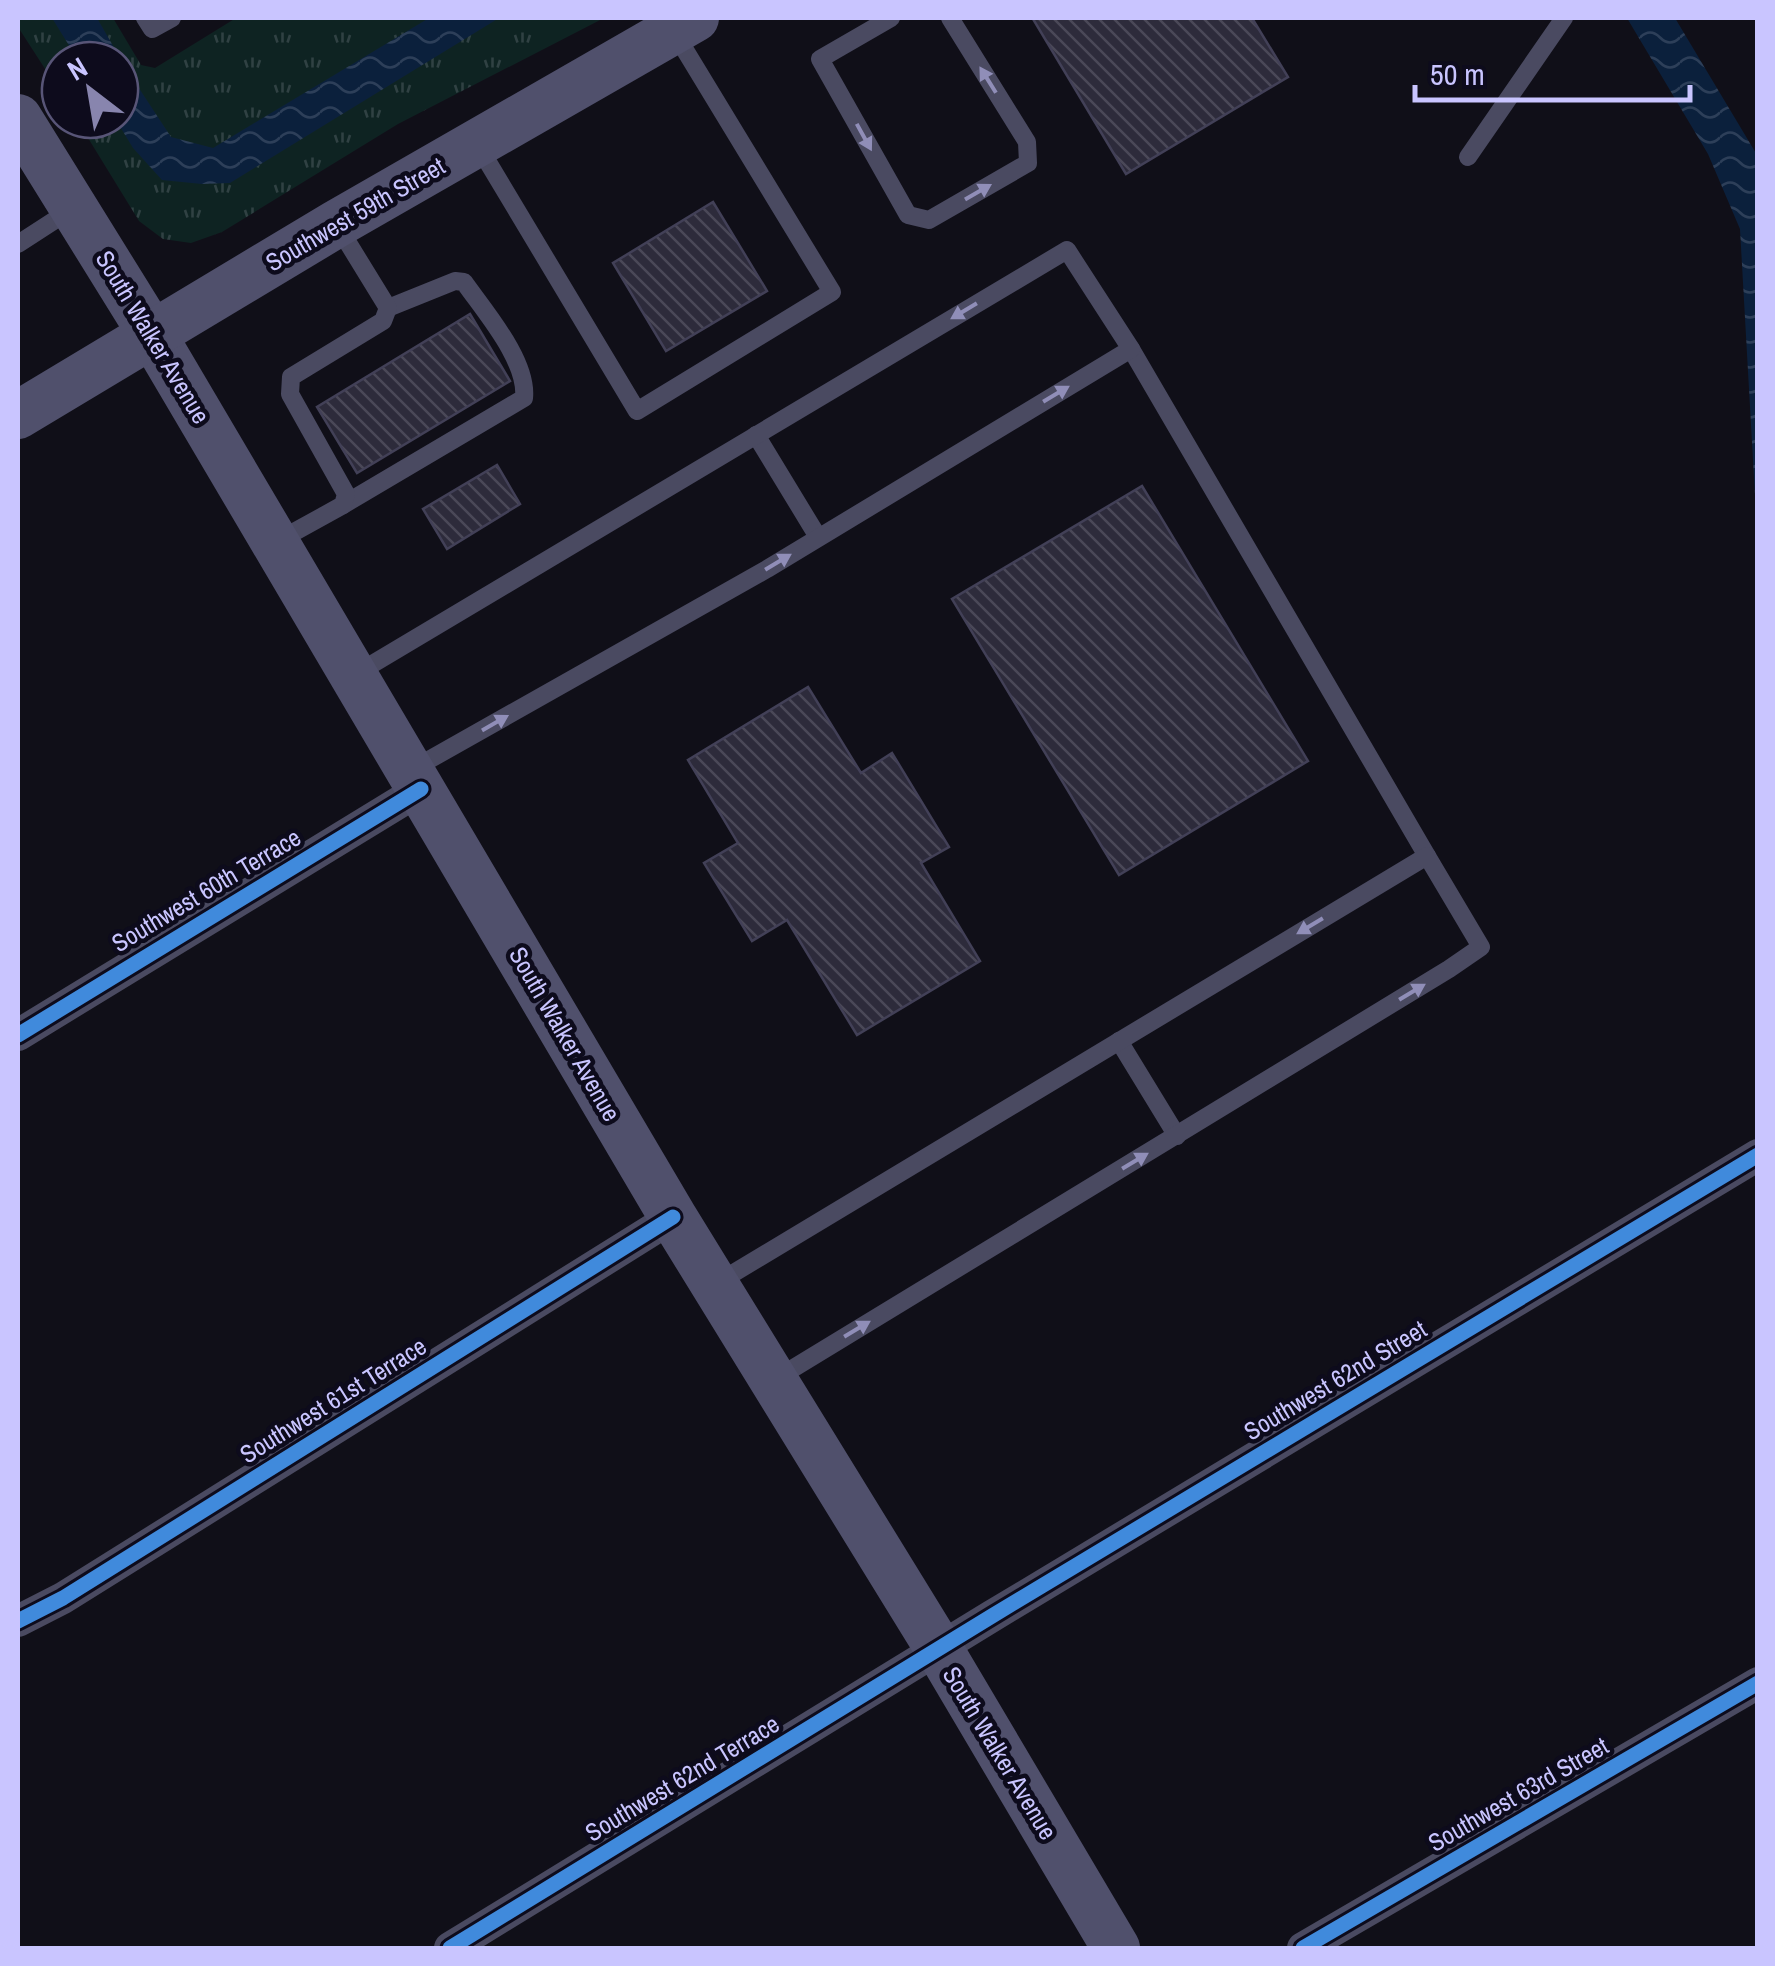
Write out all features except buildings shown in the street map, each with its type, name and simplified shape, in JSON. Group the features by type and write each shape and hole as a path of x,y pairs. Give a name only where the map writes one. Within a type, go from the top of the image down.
{"main road":[{"name":"Southwest 59th Street","path":"20,409 684,24"},
{"name":"South Walker Avenue","path":"18,118 152,334 673,1216 1116,1948"}],"street":[{"name":"Southwest 60th Terrace","path":"18,1035 416,780"},
{"name":"Southwest 62nd Street","path":"938,1650 1758,1155"},
{"name":"Southwest 61st Terrace","path":"18,1621 63,1598 673,1216"},
{"name":"Southwest 62nd Terrace","path":"450,1948 938,1650"},
{"name":"Southwest 63rd Street","path":"1303,1948 1758,1684"}],"lane":[{"path":"145,18 152,30 172,18"},
{"path":"891,18 820,59 908,215 929,220 1028,163 1028,142 950,18"},
{"path":"1468,157 1564,18"},
{"path":"477,144 637,411 832,292 684,24"},
{"path":"18,244 74,208"},
{"path":"336,224 388,308"},
{"path":"354,675 1068,250 1131,348 1481,947 774,1380"},
{"path":"276,542 343,505 524,398 526,386 512,352 464,282 455,281 388,308 383,320 292,377 290,394 346,494 343,505"},
{"path":"416,780 1131,348"},
{"path":"756,436 818,537"},
{"path":"715,1284 1428,856"},
{"path":"1118,1041 1176,1136"}],"green space":[{"path":"18,18 113,18 126,40 40,40 40,61 18,27"},
{"path":"236,18 604,18 398,124 222,232 191,243 163,239 139,221 89,140 140,140 140,63 155,68"}],"water":[{"path":"52,18 97,18 110,40 66,40"},
{"path":"429,18 499,18 230,183 162,180 128,140 140,140 140,90 171,137 213,148"},
{"path":"1627,18 1675,18 1757,155 1757,531 1740,229 1708,154"}],"cycle path":[{"path":"18,1035 421,789"},
{"path":"450,1948 1758,1155"},
{"path":"18,1621 63,1598 673,1217"},
{"path":"1303,1948 1758,1683"}]}
